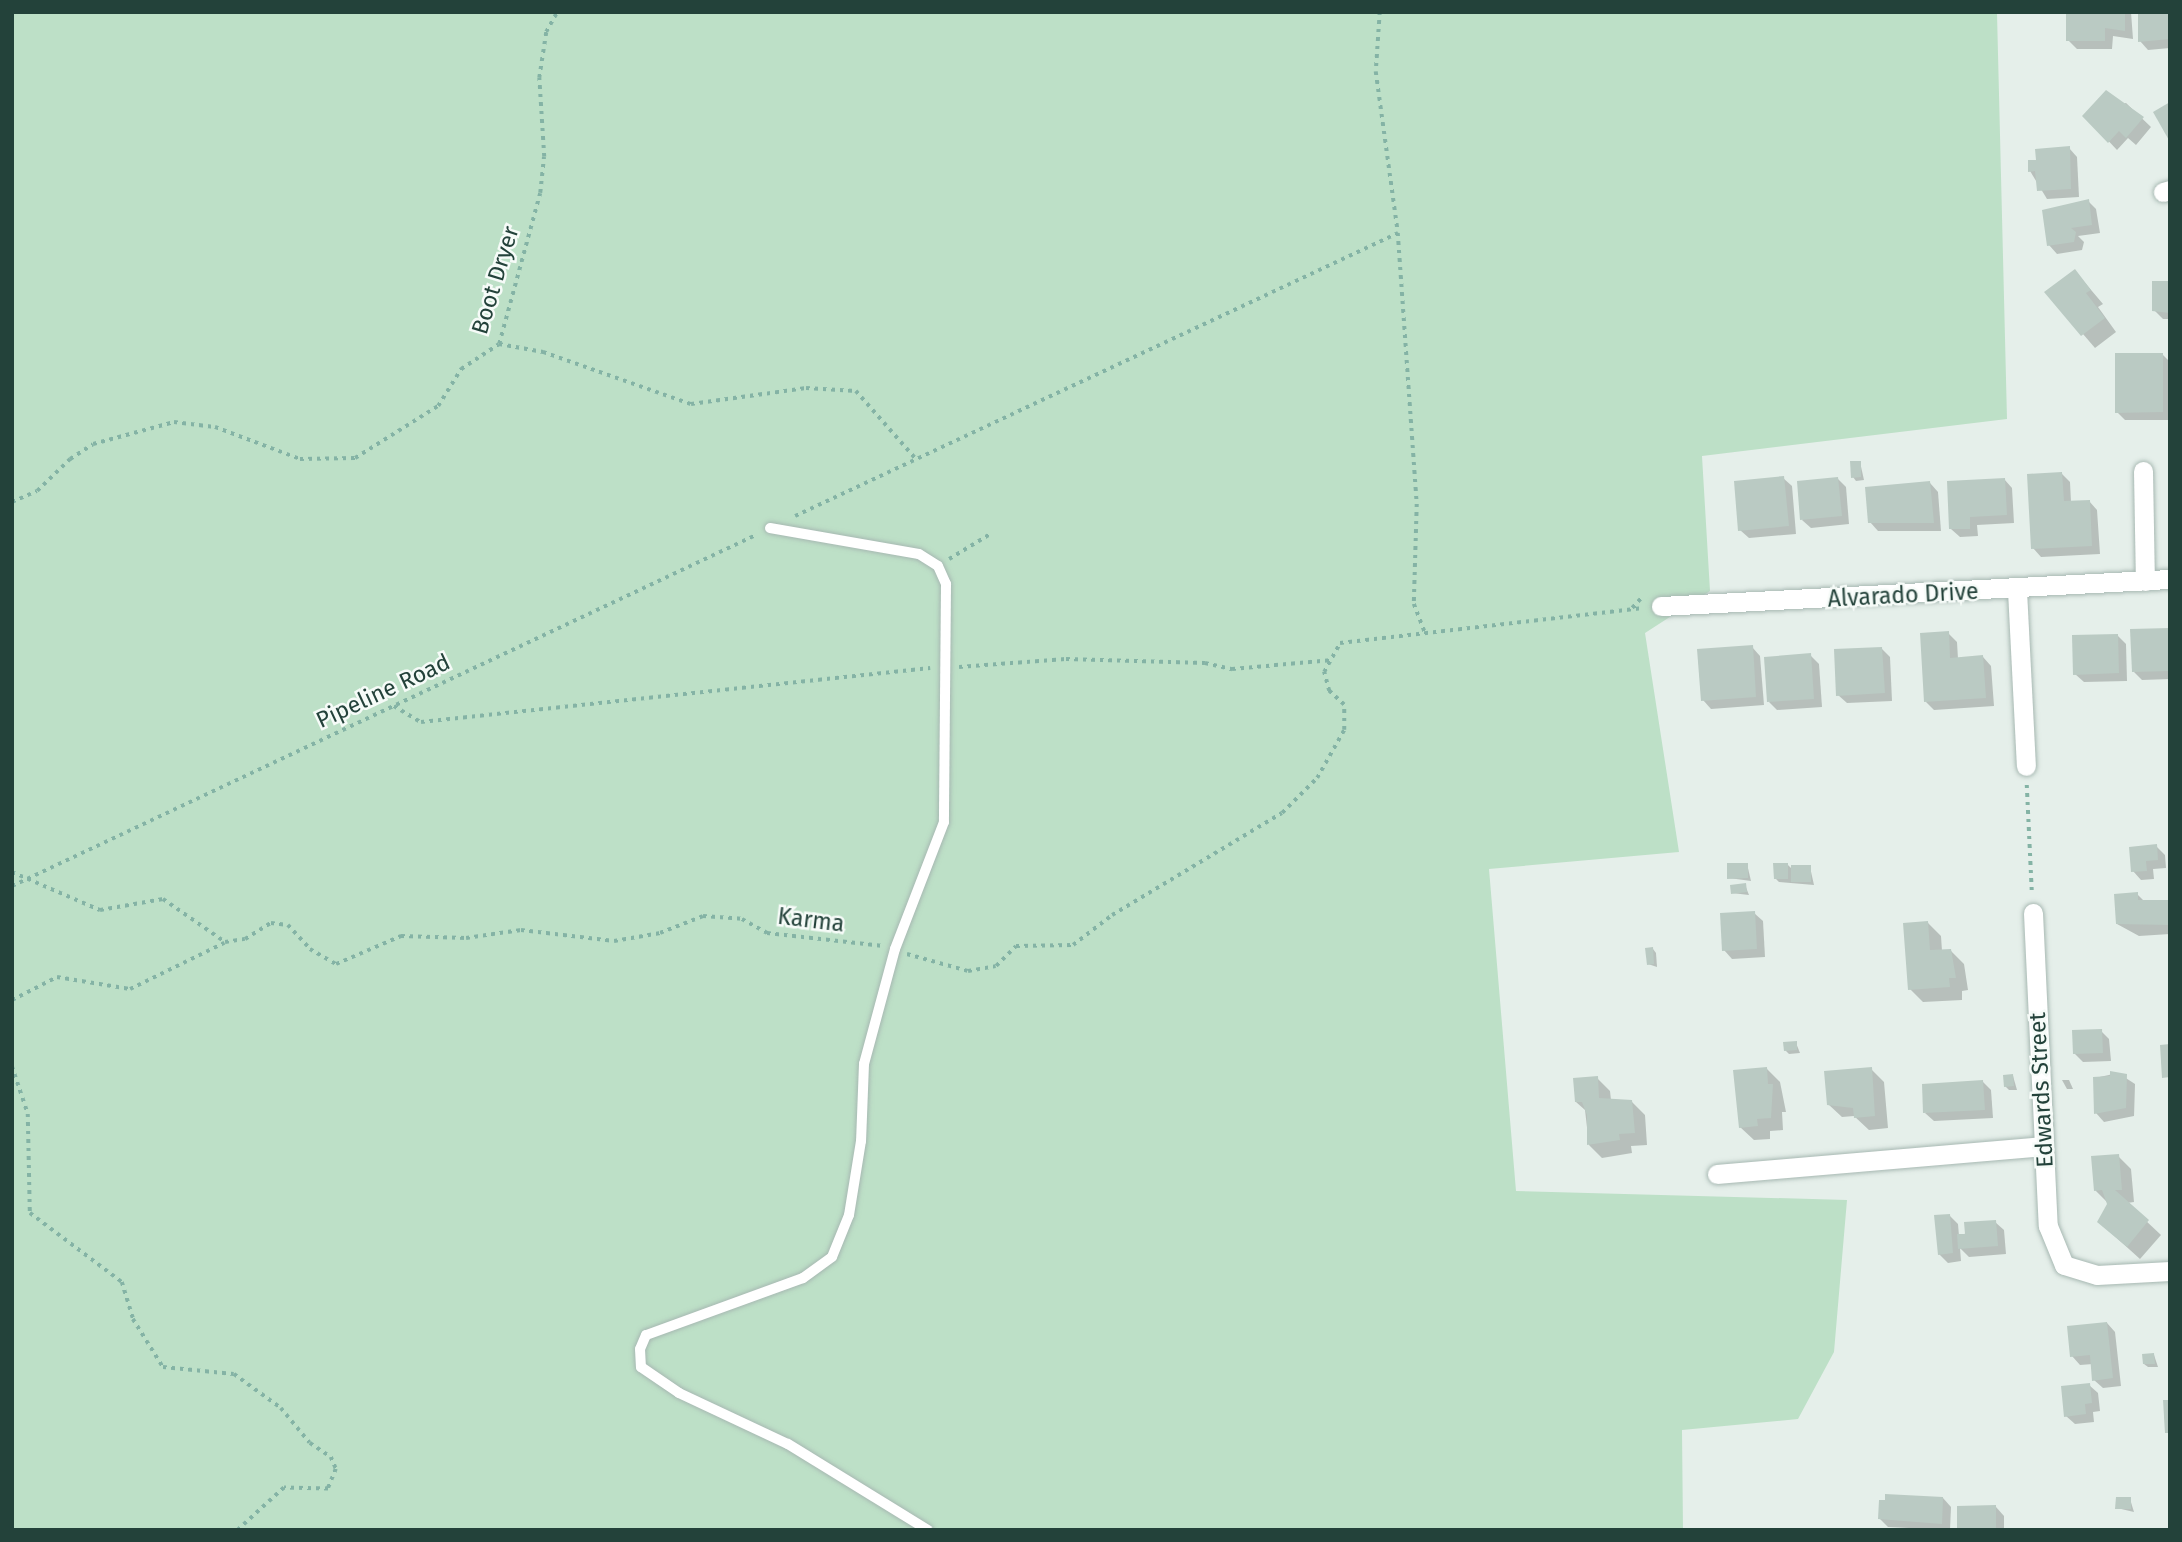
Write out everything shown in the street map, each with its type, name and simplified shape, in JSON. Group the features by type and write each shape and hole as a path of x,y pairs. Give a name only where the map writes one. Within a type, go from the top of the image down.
{"street":[{"path":"2143,471 2145,581"},
{"name":"Alvarado Drive","path":"1661,606 2017,590 2170,579"},
{"path":"2017,590 2026,766"},
{"name":"Edwards Street","path":"2033,914 2048,1226 2063,1265 2096,1275 2170,1271"},
{"path":"1717,1174 2044,1146"}],"lane":[{"path":"769,528 919,554 938,566 946,584 948,667 944,822 895,949 864,1064 861,1141 849,1214 832,1257 803,1278 667,1324 646,1335 640,1349 641,1367 679,1393 789,1444 928,1530"}],"path":[{"name":"Boot Dryer","path":"12,502 37,491 70,459 93,444 174,422 215,427 300,459 355,458 438,406 461,369 499,344 540,193 544,157 538,78 546,32 557,12"},
{"path":"1380,12 1376,72 1398,233 1417,504 1414,604 1426,635"},
{"name":"Pipeline Road","path":"12,886 1398,233"},
{"path":"499,344 543,352 691,404 806,388 856,391 916,459"},
{"path":"938,566 992,533"},
{"path":"394,706 421,722 582,708 666,694 877,671 1066,659 1205,663 1232,669 1333,660 1340,643 1661,606"},
{"name":"Karma","path":"225,942 245,939 271,923 288,925 310,949 336,964 401,936 466,938 521,930 614,941 660,933 703,916 742,919 767,933 895,949 935,965 968,971 996,966 1016,946 1073,946 1112,915 1282,813 1317,778 1344,730 1344,705 1329,691 1324,672 1333,660"},
{"path":"2026,766 2033,914"},
{"path":"12,872 100,909 163,899 225,942 130,989 57,977 12,1000"},
{"path":"12,1066 28,1114 30,1213 122,1282 133,1319 163,1367 234,1374 281,1408 310,1443 331,1457 336,1469 328,1489 284,1488 238,1530"}],"green space":[{"path":"12,12 1997,13 2007,419 1702,456 1710,591 1645,633 1679,852 1489,869 1516,1191 1847,1200 1834,1352 1798,1419 1682,1430 1683,1530 12,1530"}],"building":[{"path":"2066,12 2125,12 2125,31 2105,28 2105,41 2066,41"},
{"path":"2138,12 2170,12 2170,39 2138,42"},
{"path":"2106,90 2144,117 2126,138 2119,131 2108,143 2082,116"},
{"path":"2170,102 2170,142 2153,112"},
{"path":"2070,146 2071,189 2037,191 2035,171 2028,172 2028,160 2036,160 2035,149"},
{"path":"2089,199 2092,225 2071,228 2076,232 2074,242 2047,246 2042,210"},
{"path":"2075,269 2091,290 2086,293 2105,318 2081,336 2044,292"},
{"path":"2152,281 2170,281 2170,313 2152,311"},
{"path":"2115,353 2163,353 2163,412 2115,413"},
{"path":"1850,461 1861,461 1861,477 1851,478"},
{"path":"2062,472 2064,501 2090,500 2092,546 2031,549 2027,474"},
{"path":"1784,476 1789,526 1738,531 1734,481"},
{"path":"1838,477 1842,516 1800,520 1797,481"},
{"path":"2005,478 2007,515 1970,517 1970,529 1949,529 1947,481"},
{"path":"1930,481 1934,523 1868,523 1865,487"},
{"path":"2170,628 2170,671 2132,672 2130,629"},
{"path":"1949,631 1950,658 1983,655 1986,698 1924,702 1920,633"},
{"path":"2118,634 2119,673 2073,675 2072,635"},
{"path":"1753,645 1756,697 1701,701 1697,649"},
{"path":"1882,647 1885,693 1836,696 1834,649"},
{"path":"1811,653 1814,699 1767,702 1764,657"},
{"path":"2157,844 2158,860 2146,861 2147,871 2131,872 2129,847"},
{"path":"1727,863 1748,863 1748,878 1727,879"},
{"path":"1773,863 1788,863 1788,879 1774,879"},
{"path":"1791,865 1811,865 1811,882 1791,882"},
{"path":"1746,883 1747,892 1731,894 1730,885"},
{"path":"2138,892 2138,900 2170,900 2170,925 2116,924 2114,894"},
{"path":"1755,911 1757,949 1722,951 1720,913"},
{"path":"1928,921 1930,950 1951,949 1956,978 1949,978 1950,987 1908,990 1903,923"},
{"path":"1653,947 1654,964 1647,965 1645,948"},
{"path":"2102,1029 2103,1053 2073,1054 2072,1030"},
{"path":"1797,1041 1797,1050 1784,1051 1783,1042"},
{"path":"2170,1044 2170,1077 2162,1078 2160,1045"},
{"path":"1767,1067 1768,1084 1773,1084 1771,1118 1757,1119 1758,1126 1739,1128 1733,1070"},
{"path":"1872,1067 1875,1116 1854,1118 1853,1108 1827,1105 1824,1071"},
{"path":"2110,1071 2127,1074 2126,1108 2094,1114 2093,1077 2110,1076"},
{"path":"2013,1074 2014,1086 2004,1087 2003,1075"},
{"path":"1598,1076 1599,1098 1632,1100 1635,1133 1619,1134 1620,1140 1587,1145 1587,1115 1582,1102 1575,1102 1573,1078"},
{"path":"1983,1080 1985,1110 1923,1113 1922,1084"},
{"path":"2119,1154 2122,1190 2115,1190 2149,1220 2127,1247 2097,1222 2107,1204 2102,1190 2094,1191 2091,1156"},
{"path":"1950,1214 1953,1253 1938,1255 1934,1215"},
{"path":"1996,1220 1998,1246 1958,1249 1957,1234 1965,1234 1964,1222"},
{"path":"2107,1322 2113,1378 2092,1381 2090,1355 2070,1357 2067,1326"},
{"path":"2154,1353 2155,1364 2143,1364 2142,1354"},
{"path":"2090,1383 2092,1403 2085,1404 2086,1414 2064,1417 2061,1386"},
{"path":"2163,1400 2170,1400 2170,1433 2165,1433"},
{"path":"1885,1494 1943,1497 1942,1524 1878,1519 1879,1500 1885,1500"},
{"path":"2116,1497 2131,1497 2131,1509 2115,1509"},
{"path":"1996,1505 1996,1530 1957,1530 1957,1506"}]}
